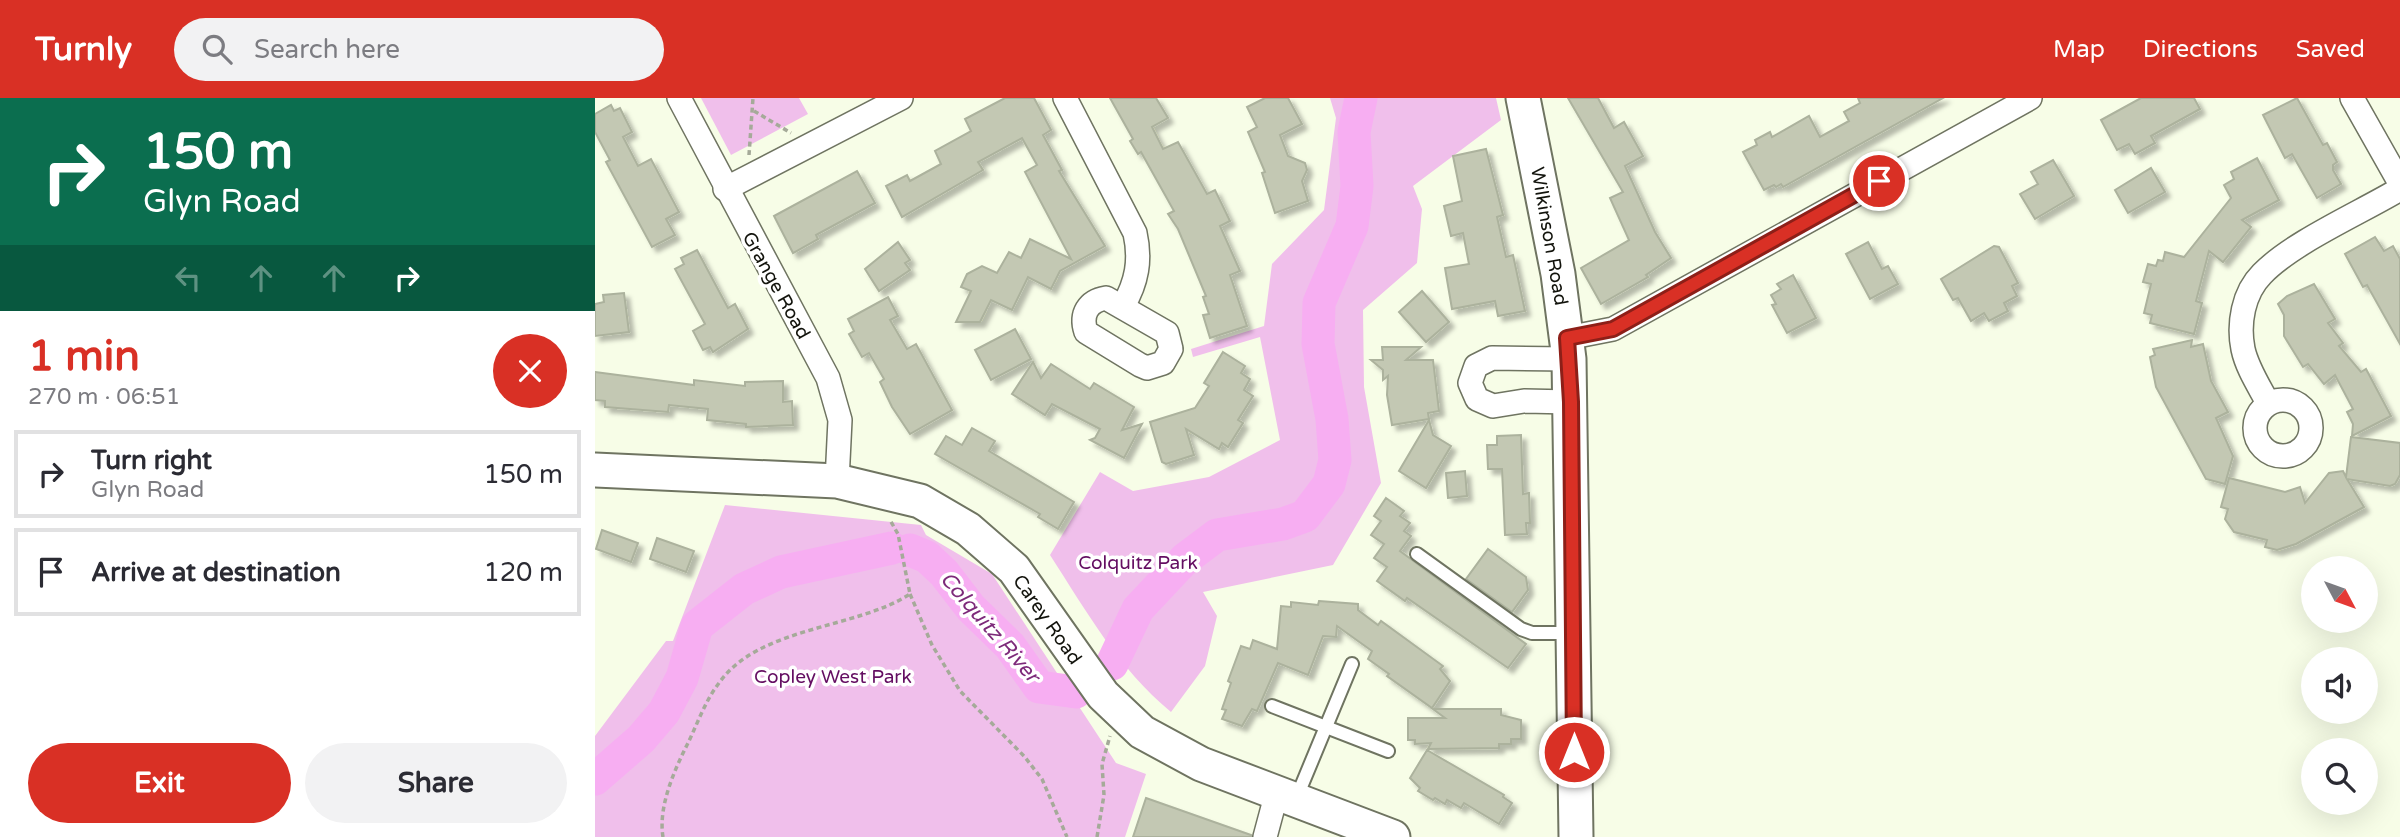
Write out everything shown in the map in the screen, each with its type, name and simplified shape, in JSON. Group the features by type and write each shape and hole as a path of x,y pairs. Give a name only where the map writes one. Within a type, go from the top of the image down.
{"street":[{"name":"Grange Road","path":"678,98 735,185 828,379 840,420 837,481"},
{"path":"735,185 901,98"},
{"path":"1065,98 1135,233 1139,253 1137,271 1123,306"},
{"name":"Wilkinson Road","path":"1523,98 1558,274 1568,348 1571,402 1576,837"},
{"path":"1571,402 1524,401 1493,406 1477,399 1470,383 1476,366 1492,358 1568,348 1613,329 2030,98"},
{"path":"2352,98 2400,183"},
{"path":"2268,403 2243,351 2241,322 2246,300 2260,275 2284,256 2400,190"},
{"name":"Carey Road","path":"595,471 837,481 920,501 968,529 1014,569 1083,668 1123,716 1142,732 1173,751 1393,837"},
{"path":"1265,837 1286,796"}],"lane":[{"path":"1417,554 1521,629 1532,633 1573,633"},
{"path":"1286,796 1327,727 1352,664"},
{"path":"1272,706 1388,751"}],"path":[{"path":"735,185 754,111 753,98"},
{"path":"754,111 778,128 817,141"},
{"path":"888,519 898,534 910,594 932,645 960,691 1024,756 1042,779 1067,837"},
{"path":"663,837 666,803 678,764 718,683 730,670 800,632 890,605 910,594"},
{"path":"1097,837 1103,803 1102,764 1110,737 1123,716"}],"green space":[{"path":"701,98 799,98 808,114 731,155"},
{"name":"Colquitz Park","path":"1330,98 1496,98 1501,120 1413,186 1422,209 1417,263 1363,310 1364,387 1381,483 1333,565 1203,592 1217,616 1205,666 1171,712 1119,658 1050,555 1100,472 1133,491 1209,477 1280,440 1260,337 1193,357 1191,349 1264,326 1272,264 1324,210 1336,118"},
{"name":"Copley West Park","path":"725,505 921,525 926,535 992,574 1116,763 1146,774 1125,837 595,837 595,736 666,641 673,641"}],"building":[{"path":"1005,98 1034,98 1051,130 1043,135 1062,170 1059,171 1105,246 1060,271 1051,289 1028,277 1012,310 991,300 980,322 956,322 971,291 961,287 967,274 982,266 997,273 1009,252 1021,258 1030,239 1071,259 1025,172 1037,165 1022,138 978,162 983,170 902,217 886,186 907,175 910,181 941,164 935,151 971,131 965,119"},
{"path":"1110,98 1156,98 1168,118 1152,127 1163,149 1178,142 1207,194 1215,190 1230,221 1220,226 1240,271 1230,275 1247,326 1210,338 1203,315 1209,314 1203,297 1206,296 1178,229 1168,214 1174,211 1141,152 1138,154 1130,141 1133,139"},
{"path":"1265,98 1288,98 1302,124 1280,135 1288,156 1305,163 1307,170 1302,181 1308,201 1275,213 1262,173 1265,172 1248,132 1257,127 1247,107"},
{"path":"1568,98 1598,98 1614,128 1624,122 1643,156 1625,166 1655,232 1671,258 1646,275 1648,277 1601,304 1581,268 1629,240 1610,198 1623,192"},
{"path":"1858,98 1943,98 1783,187 1781,184 1776,187 1774,185 1764,190 1743,152 1757,145 1755,140 1770,132 1772,137 1809,116 1820,137 1849,121 1844,112 1860,103"},
{"path":"2141,98 2194,98 2200,109 2151,136 2155,143 2135,154 2129,144 2117,150 2101,120"},
{"path":"2297,98 2323,145 2327,143 2337,162 2333,165 2333,170 2341,184 2317,198 2292,154 2285,158 2263,115"},
{"path":"611,105 614,111 620,108 632,132 623,137 638,166 651,159 679,212 666,219 675,235 652,247 606,162 610,160 595,132 595,114"},
{"path":"1486,149 1503,215 1497,217 1506,257 1513,255 1525,311 1498,316 1495,301 1452,309 1445,268 1469,264 1463,233 1451,236 1444,206 1462,201 1453,156"},
{"path":"2257,158 2279,200 2242,220 2251,227 2223,262 2209,251 2196,301 2202,303 2194,334 2150,323 2152,315 2144,313 2151,284 2143,282 2148,264 2156,266 2158,260 2163,261 2165,252 2184,257 2231,198 2224,185 2234,179 2231,172"},
{"path":"2053,160 2074,196 2035,219 2020,194 2038,184 2031,172"},
{"path":"2151,168 2165,192 2128,213 2115,190"},
{"path":"857,171 875,203 816,235 818,239 793,253 774,216"},
{"path":"2375,237 2384,251 2393,246 2400,259 2400,344 2367,285 2363,287 2345,254"},
{"path":"898,242 910,260 905,263 910,270 879,291 865,269"},
{"path":"1868,242 1882,269 1888,266 1898,284 1870,299 1846,254"},
{"path":"1994,246 1999,247 2018,283 2012,286 2017,296 2004,303 2008,311 1989,321 1984,313 1971,321 1958,298 1953,300 1941,279"},
{"path":"697,250 728,308 735,304 748,329 713,352 710,347 703,350 693,331 705,324 675,269 684,264 681,258"},
{"path":"1793,275 1816,318 1787,333 1772,305 1776,304 1771,295 1781,289 1777,284"},
{"path":"2314,284 2335,319 2328,323 2343,343 2339,346 2361,372 2366,369 2391,416 2352,436 2353,424 2347,412 2353,409 2335,375 2324,384 2308,364 2303,367 2284,336 2284,315 2278,304 2287,296"},
{"path":"1422,291 1449,322 1426,342 1399,312"},
{"path":"624,293 629,332 595,336 595,304 604,302 603,295"},
{"path":"888,297 898,316 890,320 907,349 916,344 952,410 910,434 892,407 880,382 884,379 869,353 862,357 849,334 854,331 848,319"},
{"path":"1015,329 1031,359 991,380 975,350"},
{"path":"2192,340 2191,347 2203,344 2211,381 2228,412 2216,418 2233,456 2225,484 2206,479 2156,387 2150,357 2155,355 2153,349"},
{"path":"1382,347 1421,347 1406,360 1433,360 1439,411 1428,413 1429,419 1392,425 1387,395 1388,376 1383,380 1383,370 1371,360 1383,360"},
{"path":"1223,352 1245,366 1241,373 1250,379 1244,390 1253,396 1238,420 1243,423 1228,447 1222,443 1219,449 1186,429 1194,455 1166,464 1162,462 1150,422 1195,408 1209,386 1204,383"},
{"path":"1033,362 1041,378 1051,364 1090,389 1094,383 1134,407 1122,430 1142,424 1124,458 1090,440 1095,438 1100,429 1052,404 1045,415 1012,394"},
{"path":"595,372 694,385 694,380 745,386 745,382 783,381 783,402 792,401 793,425 746,427 746,424 707,420 708,409 669,405 668,412 605,407 605,401 595,400"},
{"path":"1429,420 1433,435 1451,446 1426,488 1399,471"},
{"path":"972,428 995,441 989,451 1074,502 1058,529 1038,517 1040,514 935,454 946,436 962,445"},
{"path":"1521,435 1523,494 1529,493 1530,523 1526,523 1527,534 1505,535 1502,469 1488,469 1487,445 1497,445 1497,436"},
{"path":"2351,437 2400,443 2400,475 2395,484 2390,486 2347,479 2364,507 2296,544 2277,550 2265,547 2267,540 2234,532 2225,519 2228,509 2221,507 2229,478 2285,492 2300,487 2305,503 2329,473 2343,471 2346,477"},
{"path":"1465,471 1467,496 1448,498 1446,473"},
{"path":"1386,498 1404,511 1400,516 1410,523 1404,531 1411,536 1400,551 1526,644 1508,668 1407,598 1405,601 1377,581 1387,567 1374,558 1384,544 1371,535 1381,521 1374,516"},
{"path":"602,530 638,543 631,562 596,549"},
{"path":"657,538 694,551 686,572 650,559"},
{"path":"1488,549 1526,577 1528,590 1512,612 1466,579"},
{"path":"1319,601 1358,604 1358,610 1378,625 1381,621 1443,666 1440,669 1450,681 1432,708 1387,676 1389,674 1368,659 1372,651 1337,626 1336,637 1323,636 1308,675 1278,663 1257,711 1252,709 1242,726 1222,719 1226,710 1222,709 1231,683 1228,681 1241,646 1250,649 1253,640 1277,649 1281,606 1291,607 1291,602 1318,605"},
{"path":"1433,709 1501,709 1501,715 1521,720 1521,739 1511,739 1511,744 1499,744 1499,748 1428,749 1431,743 1415,744 1415,740 1408,740 1408,718 1445,718"},
{"path":"1427,750 1504,795 1503,797 1512,803 1499,824 1464,803 1461,808 1447,800 1445,804 1418,791 1420,788 1410,778"},
{"path":"1146,798 1251,835 1251,837 1133,837"}],"waterway":[{"name":"Colquitz River","path":"1112,664 1138,609 1185,559 1217,535 1283,524 1305,516 1329,484 1335,460 1332,419 1318,344 1319,303 1352,226 1357,186 1354,132 1361,98"},
{"name":"Colquitz River","path":"595,779 641,739 664,712 682,678 697,626 744,589 781,572 892,548"},
{"name":"Colquitz River","path":"910,550 927,557 944,573 971,608 1010,646 1039,687 1076,692"}],"route":[{"path":"1574,752 1571,402 1567,338 1613,329 1879,181"}]}
